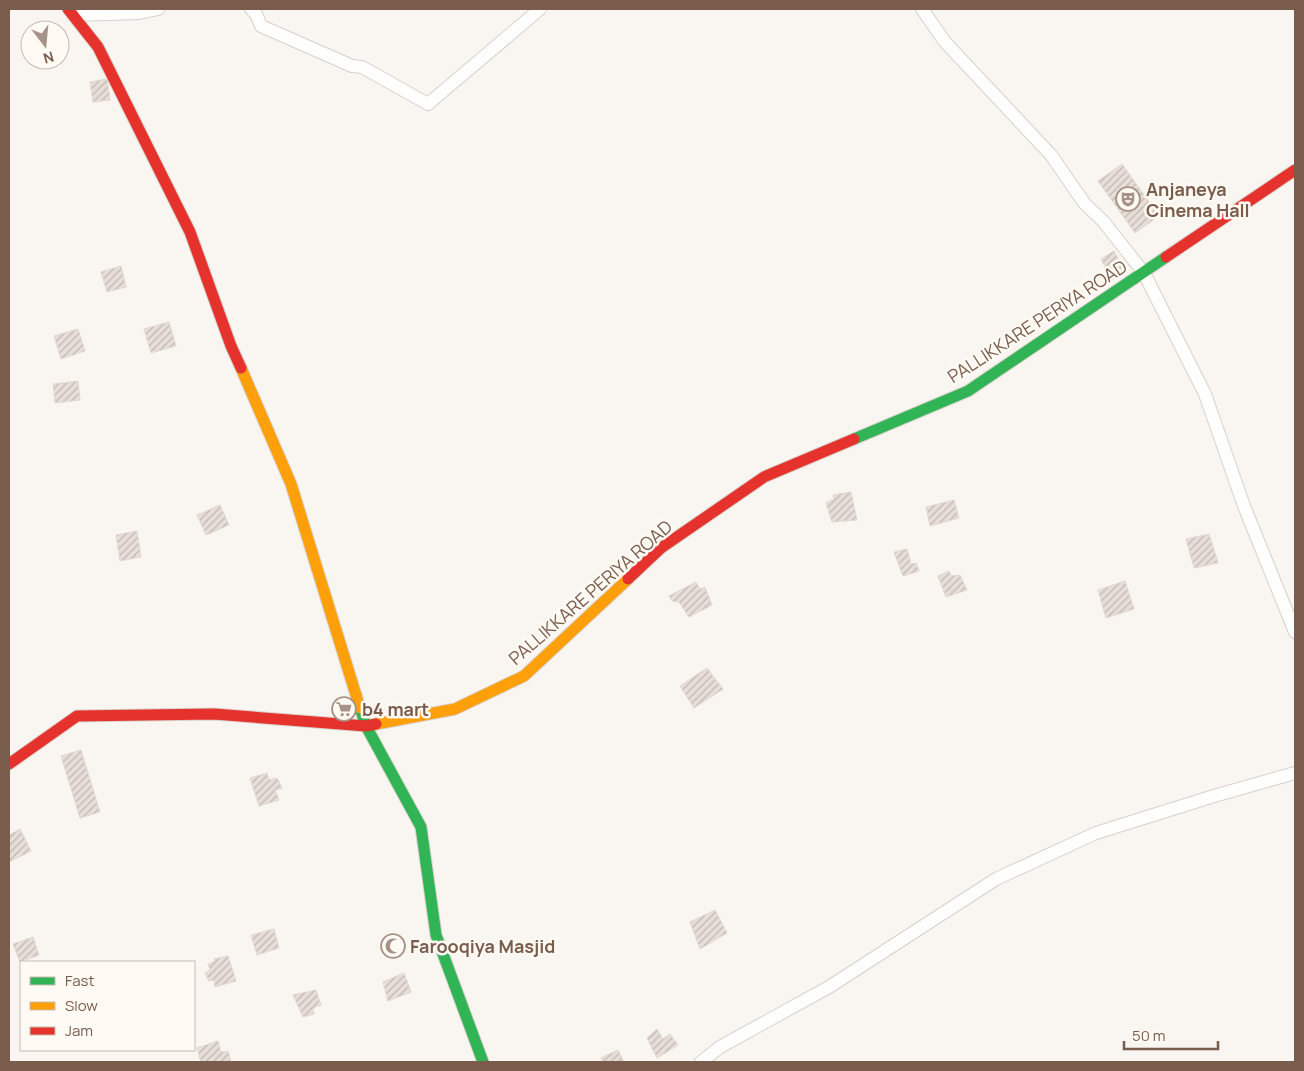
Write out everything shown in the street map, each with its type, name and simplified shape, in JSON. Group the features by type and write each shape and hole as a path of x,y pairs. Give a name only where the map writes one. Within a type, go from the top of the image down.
{"main road":[{"path":"70,12 98,47 190,232 231,346 291,484 366,726 421,827 436,935 483,1062"},
{"name":"PALLIKKARE PERIYA ROAD","path":"9,764 77,716 214,714 366,726 455,710 524,676 661,548 764,477 968,391 1295,170"}],"street":[{"path":"70,12 139,13 158,9"},
{"path":"251,9 256,14 261,26 352,66 362,67 428,104 540,9"},
{"path":"922,9 945,42 1051,155 1085,204 1103,221 1144,273 1205,394 1244,506 1295,632"},
{"path":"701,1062 720,1047 829,987 996,879 1096,833 1295,773"}],"building":[{"path":"107,79 110,100 93,102 90,82"},
{"name":"Anjaneya Cinema Hall","path":"1122,164 1159,216 1135,233 1098,181"},
{"path":"1114,251 1126,273 1112,280 1101,259"},
{"path":"121,266 126,287 107,292 101,272"},
{"path":"169,322 176,346 151,353 144,329"},
{"path":"78,329 85,351 61,359 54,336"},
{"path":"78,381 80,400 55,403 53,384"},
{"path":"851,492 857,520 832,522 826,503 834,499 833,495"},
{"path":"954,500 959,518 930,526 926,507"},
{"path":"220,505 229,525 206,535 197,515"},
{"path":"137,531 141,557 120,561 116,535"},
{"path":"1209,534 1218,563 1194,568 1186,539"},
{"path":"907,549 911,564 916,563 919,571 903,576 894,552"},
{"path":"949,571 951,576 960,575 967,590 946,597 938,576"},
{"path":"1125,581 1134,609 1106,618 1098,590"},
{"path":"696,582 700,589 705,587 712,605 689,617 679,602 672,601 669,596"},
{"path":"707,668 723,689 694,708 680,686"},
{"path":"81,750 100,812 80,818 61,756"},
{"path":"267,773 269,780 277,778 282,788 275,790 279,800 259,806 250,778"},
{"path":"20,829 31,851 9,862 9,835"},
{"path":"715,910 727,933 700,949 690,922"},
{"path":"274,929 279,948 257,955 251,935"},
{"path":"33,937 39,955 20,962 13,944"},
{"path":"228,956 236,981 215,987 214,980 209,981 205,973 210,970 208,964 215,961 214,959"},
{"path":"404,973 411,992 388,1001 383,982"},
{"path":"316,990 321,1005 313,1008 314,1014 303,1017 293,995"},
{"path":"657,1029 663,1039 670,1034 678,1045 657,1058 647,1038"},
{"path":"218,1041 221,1052 228,1051 231,1062 201,1062 197,1048"},
{"path":"618,1050 624,1062 603,1062 601,1058"}],"traffic: fast":[{"path":"854,439 968,391 1166,257"},
{"path":"360,708 366,726 421,827 436,935 483,1062"}],"traffic: slow":[{"path":"241,368 291,484 360,708"},
{"path":"376,724 455,709 524,676 628,579"}],"traffic: jam":[{"path":"68,9 98,47 190,232 231,346 241,368"},
{"path":"1166,257 1295,170"},
{"path":"628,579 661,548 764,477 854,439"},
{"path":"9,764 77,716 214,714 366,726 376,724"}],"place":[{"name":"Anjaneya Cinema Hall","path":"1128,199"},
{"name":"b4 mart","path":"344,709"},
{"name":"Farooqiya Masjid","path":"393,946"}]}
